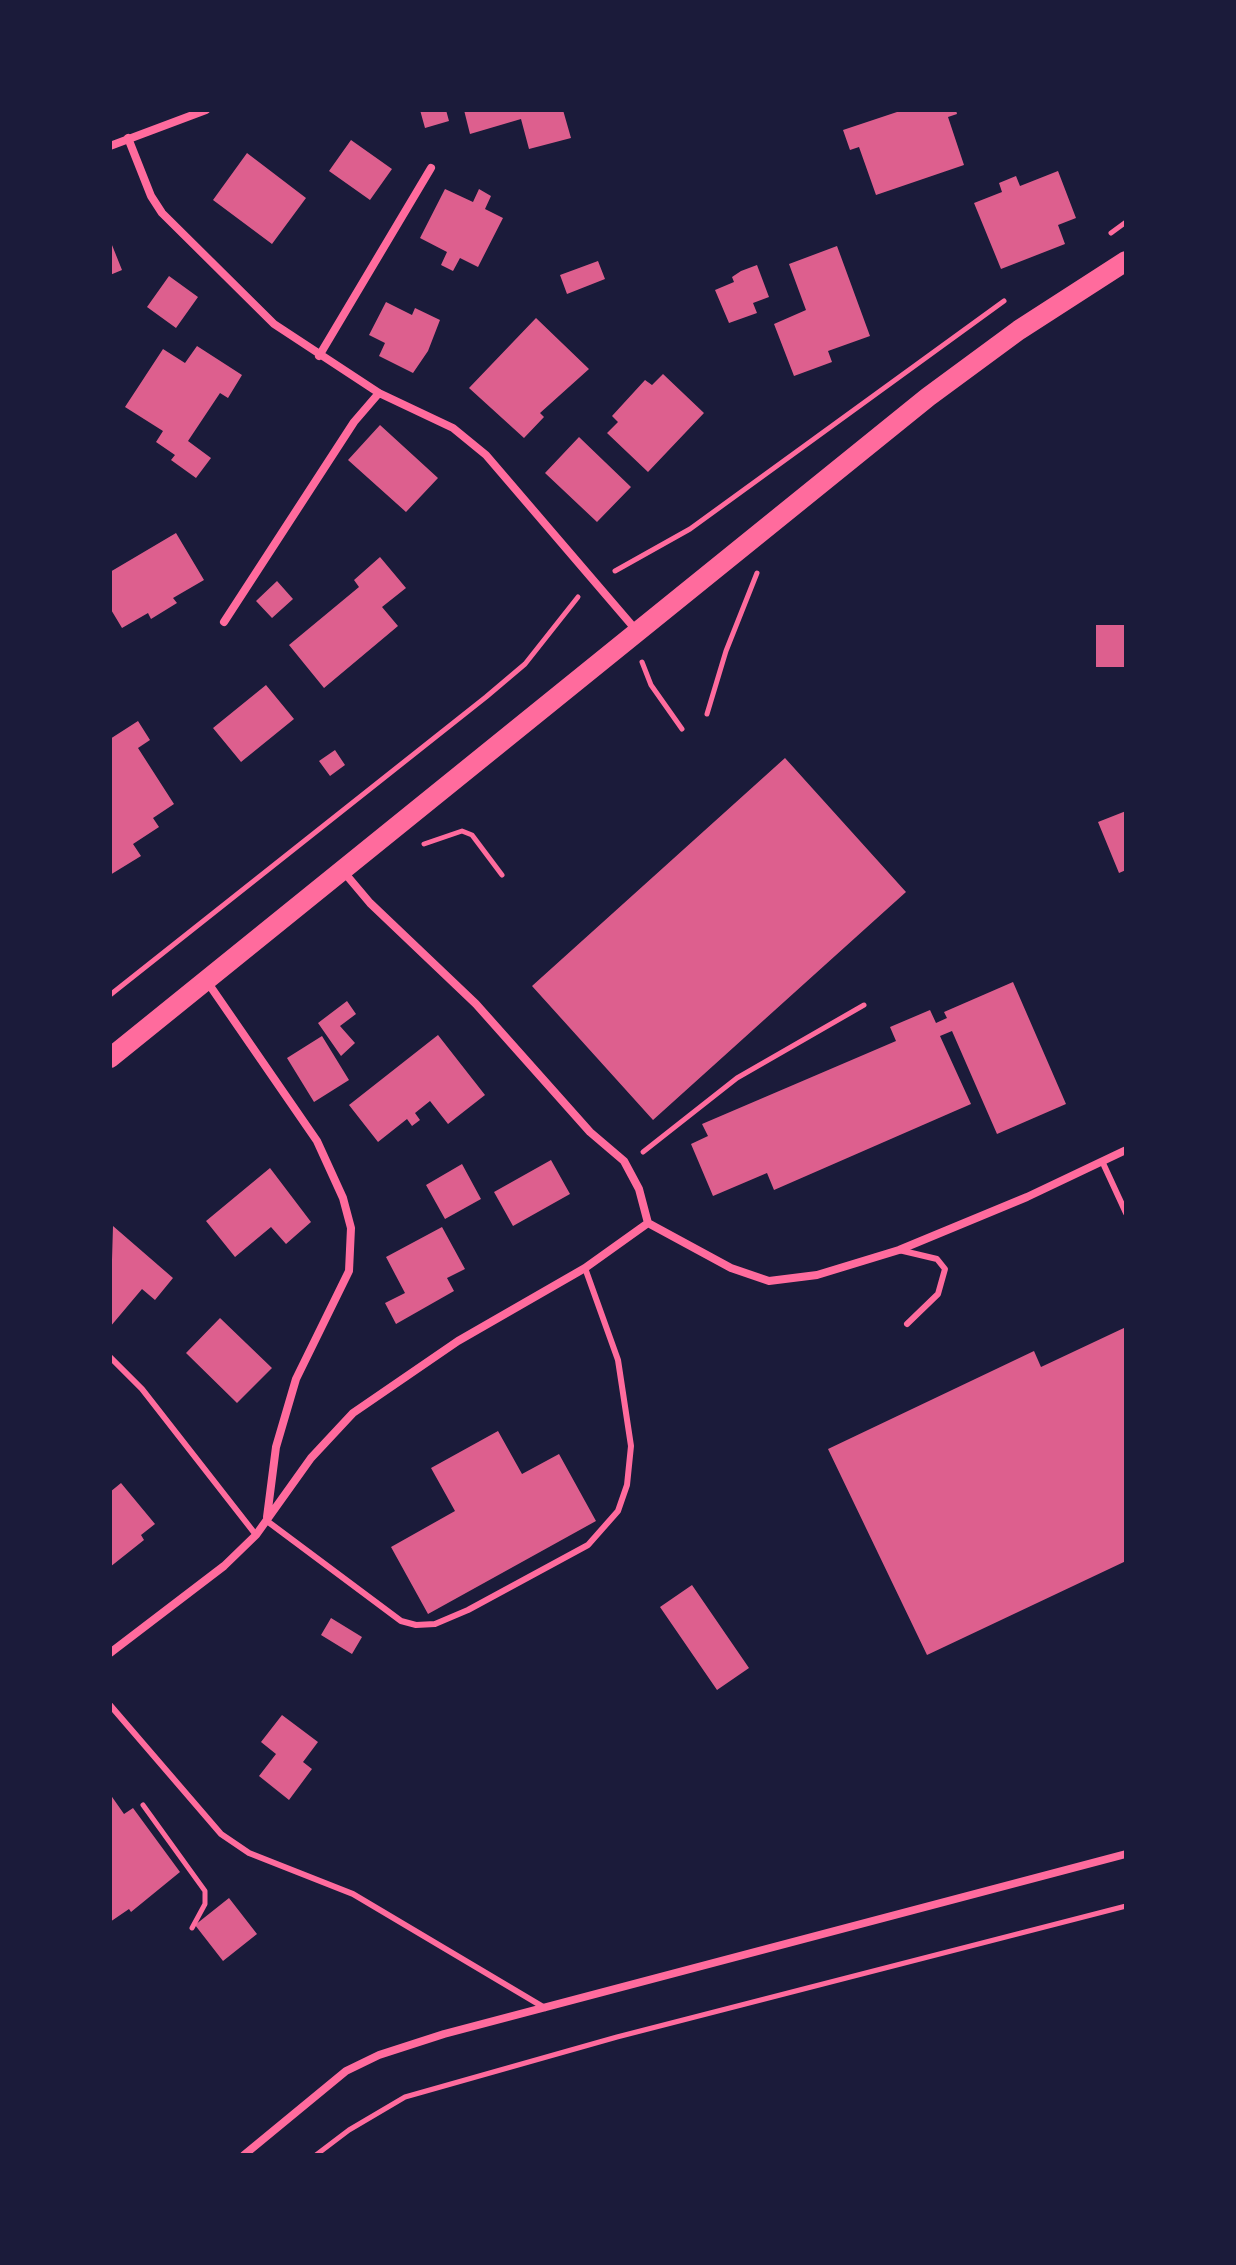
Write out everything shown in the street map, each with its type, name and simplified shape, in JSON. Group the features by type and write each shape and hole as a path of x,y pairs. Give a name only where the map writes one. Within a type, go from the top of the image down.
{"main road":[{"path":"110,1058 636,630 987,353 1126,261"}],"street":[{"path":"110,146 206,110"},
{"path":"128,138 151,196 162,213 274,324 379,393 453,428 486,455 636,630"},
{"path":"319,356 431,168"},
{"path":"224,622 354,422 379,393"},
{"path":"343,870 370,903 476,1004 590,1132 626,1166 639,1189 648,1223 731,1268 769,1281 817,1275 899,1250 1124,1153"},
{"path":"206,979 317,1141 343,1198 351,1228 349,1271 296,1379 276,1447 267,1521"},
{"path":"110,1653 224,1566 256,1535 311,1458 353,1413 458,1341 585,1268 648,1223"},
{"path":"244,2155 346,2071 379,2055 1126,1854"}],"lane":[{"path":"1102,1161 1126,1213"},
{"path":"899,1250 937,1259 945,1269 938,1294 907,1324"},
{"path":"267,1521 401,1621 416,1625 435,1624 468,1610 588,1545 618,1511 627,1485 631,1446 618,1360 585,1268"},
{"path":"110,1357 142,1389 256,1535"},
{"path":"110,1705 221,1834 249,1853 353,1894 545,2008"}],"path":[{"path":"110,995 158,961 515,673 543,644 583,591 690,529 993,309"},
{"path":"707,714 740,612 761,565 750,539"},
{"path":"636,630 640,659 651,685 682,729"},
{"path":"626,1166 737,1078 864,1005"},
{"path":"143,1805 205,1891 205,1904 192,1928"},
{"path":"316,2155 349,2130 405,2097 586,2045 1126,1906"}],"building":[{"path":"420,110 446,110 449,121 425,128"},
{"path":"464,110 563,110 571,138 529,149 521,119 470,134"},
{"path":"903,110 956,110 957,114 948,117 964,165 876,195 859,147 850,150 843,130"},
{"path":"351,140 392,169 370,200 329,171"},
{"path":"247,153 306,198 272,244 213,200"},
{"path":"1058,171 1076,218 1058,225 1065,244 1001,269 974,203 1002,192 999,183 1016,176 1020,186"},
{"path":"445,189 473,202 479,189 491,196 485,209 503,218 478,267 460,258 453,271 441,265 447,252 420,238"},
{"path":"110,240 122,270 110,275"},
{"path":"837,246 870,336 828,351 832,362 794,376 774,324 806,310 789,264"},
{"path":"598,261 605,279 567,294 560,275"},
{"path":"757,265 769,297 753,303 757,313 729,323 715,290 734,282 732,277 741,271"},
{"path":"169,276 198,297 176,328 147,307"},
{"path":"386,302 412,315 415,308 440,320 428,351 413,373 379,356 385,343 369,335"},
{"path":"536,318 589,369 540,413 544,417 524,438 469,388"},
{"path":"197,346 242,375 228,398 220,393 188,441 211,458 196,478 171,460 175,455 156,442 163,431 125,407 163,349 185,363"},
{"path":"663,374 704,413 648,472 607,433 618,422 612,416 645,380 652,385"},
{"path":"380,425 438,478 406,512 348,460"},
{"path":"579,437 631,487 597,522 545,473"},
{"path":"176,533 204,580 173,598 177,603 151,619 148,613 122,628 110,608 110,572"},
{"path":"380,557 406,588 382,607 398,626 324,688 289,645 359,587 354,580"},
{"path":"277,581 293,599 272,618 256,601"},
{"path":"1096,625 1126,625 1126,667 1096,667"},
{"path":"266,685 294,719 241,762 213,728"},
{"path":"138,721 150,740 138,748 174,804 153,818 159,827 133,844 141,856 110,875 110,739"},
{"path":"335,750 345,765 330,776 319,761"},
{"path":"785,758 906,892 653,1120 532,986"},
{"path":"1126,811 1126,870 1119,873 1098,822"},
{"path":"1013,982 1066,1104 997,1134 952,1031 940,1036 971,1104 774,1190 767,1173 713,1196 691,1144 708,1136 702,1124 896,1041 890,1027 930,1010 936,1023 947,1018 944,1012"},
{"path":"347,1001 356,1014 340,1026 355,1043 341,1056 318,1023"},
{"path":"438,1035 485,1095 448,1124 430,1101 415,1113 420,1120 412,1126 407,1119 378,1142 349,1105"},
{"path":"322,1036 349,1080 314,1102 287,1058"},
{"path":"551,1160 570,1194 513,1226 494,1192"},
{"path":"462,1164 481,1199 445,1219 426,1185"},
{"path":"270,1168 311,1222 286,1244 271,1227 235,1257 206,1221"},
{"path":"113,1226 173,1278 155,1300 142,1289 110,1327"},
{"path":"442,1227 465,1269 447,1278 454,1291 396,1324 385,1303 405,1293 386,1257"},
{"path":"220,1318 272,1368 237,1403 186,1353"},
{"path":"1126,1327 1126,1561 927,1655 828,1449 1034,1351 1041,1367"},
{"path":"498,1431 522,1474 559,1454 596,1521 428,1614 391,1547 455,1511 431,1468"},
{"path":"121,1483 155,1524 141,1535 144,1540 110,1567 110,1492"},
{"path":"692,1585 749,1668 717,1690 660,1607"},
{"path":"331,1618 362,1637 352,1654 321,1635"},
{"path":"282,1715 318,1742 303,1762 312,1769 289,1800 259,1776 276,1754 261,1742"},
{"path":"110,1794 124,1814 133,1808 180,1872 131,1912 129,1909 110,1922"},
{"path":"229,1898 257,1934 223,1961 195,1925"}]}
